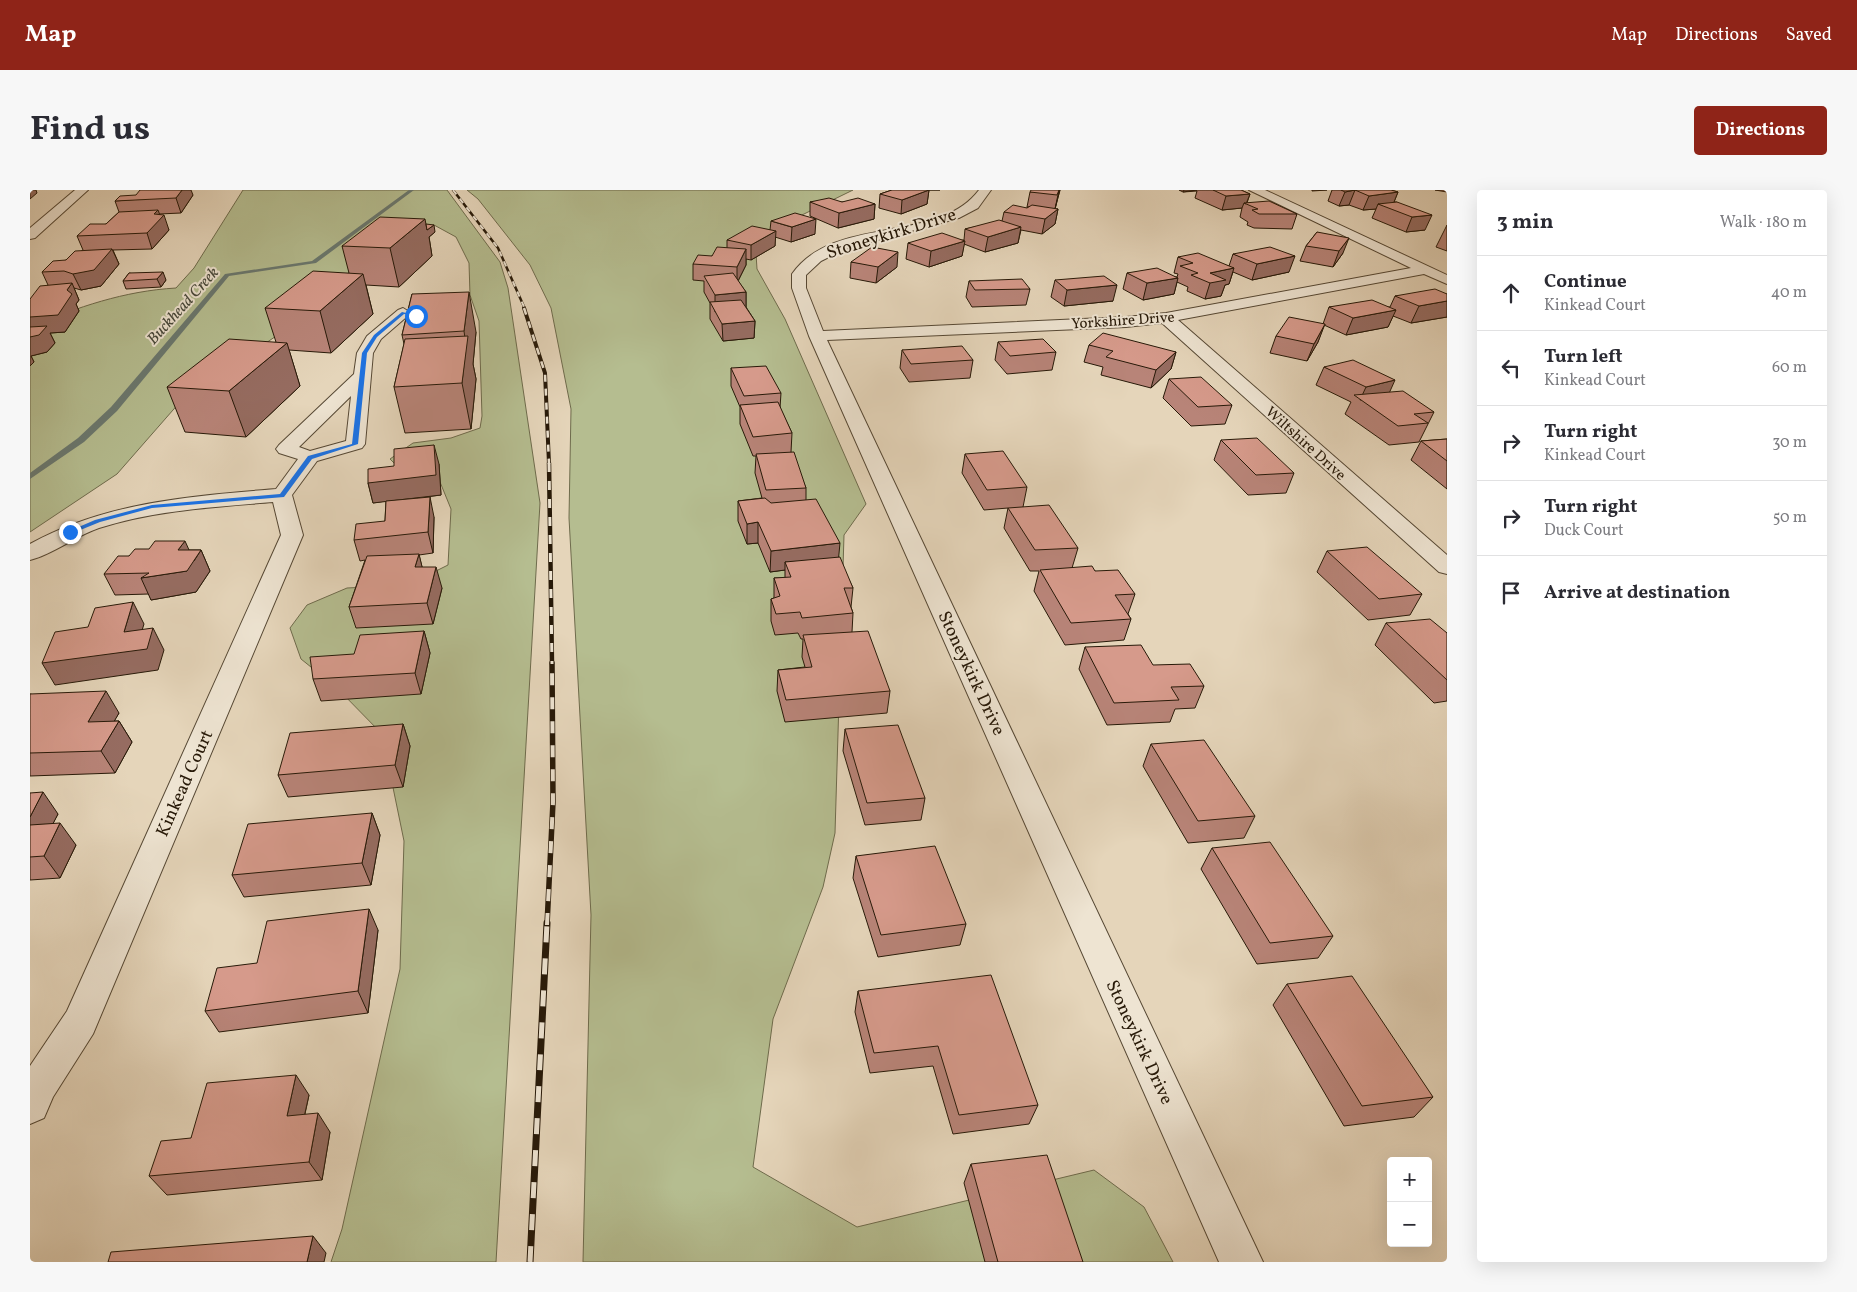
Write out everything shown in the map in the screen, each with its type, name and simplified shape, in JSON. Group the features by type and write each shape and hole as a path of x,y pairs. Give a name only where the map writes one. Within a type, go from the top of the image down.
{"street":[{"path":"30,235 82,190"},
{"name":"Stoneykirk Drive","path":"985,190 976,204 955,215 845,244 815,257 805,265 799,274 799,288 817,336 1241,1262"},
{"path":"1255,190 1447,280"},
{"path":"30,224 43,223"},
{"name":"Yorkshire Drive","path":"817,336 1126,322 1166,318 1425,270"},
{"path":"30,553 45,544 98,521 152,506 282,495 310,458 355,444 365,353 376,336 410,309"},
{"name":"Wiltshire Drive","path":"1166,318 1447,567"},
{"path":"310,458 286,449 362,376"},
{"name":"Kinkead Court","path":"33,1092 80,1022 292,535 282,495"}],"green space":[{"path":"243,190 447,190 500,262 508,288 540,503 496,1262 331,1262 342,1229 400,969 404,841 382,734 337,688 301,659 290,628 307,605 347,588 408,585 448,565 451,509 440,482 396,465 390,459 413,443 451,438 480,428 482,416 479,321 470,295 469,263 456,237 434,225 412,226 333,297 180,402 117,474 30,532 30,327 66,313 120,296 176,288 194,268"},
{"path":"467,190 853,190 755,238 757,269 785,319 866,504 844,535 835,833 823,887 773,1019 753,1167 857,1227 1094,1170 1144,1207 1173,1262 583,1262 591,915 569,518 571,409 551,308 530,265 478,199"}],"building":[{"path":"140,190 182,190 176,198 115,201 120,196 136,195"},
{"path":"892,190 929,190 902,200 880,194"},
{"path":"1031,190 1059,190 1057,195 1030,192"},
{"path":"1213,190 1241,190 1250,194 1226,196"},
{"path":"1355,190 1391,190 1398,192 1369,196"},
{"path":"829,198 842,202 858,198 875,204 839,213 810,202"},
{"path":"1269,201 1297,214 1259,214 1252,210 1258,209 1244,203"},
{"path":"1397,202 1432,215 1412,217 1378,204"},
{"path":"1013,205 1027,208 1032,205 1058,209 1045,219 1004,212"},
{"path":"158,210 154,214 164,215 147,233 77,236 90,224 106,224 119,212"},
{"path":"795,213 816,219 792,227 771,221"},
{"path":"380,217 425,219 390,248 342,246"},
{"path":"999,220 1021,227 988,237 965,229"},
{"path":"426,224 434,225 427,230"},
{"path":"752,226 776,231 751,245 727,240"},
{"path":"1317,232 1349,238 1339,251 1306,246"},
{"path":"942,233 965,241 931,251 908,243"},
{"path":"717,247 746,249 737,267 693,264 698,255 712,256"},
{"path":"872,247 898,252 878,267 851,262"},
{"path":"1270,247 1295,256 1257,264 1233,254"},
{"path":"112,249 94,270 73,274 64,271 42,272 53,261 66,260 75,251"},
{"path":"1198,253 1234,268 1210,273 1226,280 1210,283 1191,275 1198,273 1180,266 1193,263 1178,257"},
{"path":"1157,268 1178,278 1147,283 1127,273"},
{"path":"313,271 363,274 320,311 265,308"},
{"path":"163,272 157,279 123,281 129,273"},
{"path":"733,273 746,292 715,295 704,276"},
{"path":"1104,276 1117,285 1067,290 1055,280"},
{"path":"1022,279 1030,289 975,290 969,281"},
{"path":"72,283 67,290 72,294 58,315 30,317 30,299 40,286"},
{"path":"1435,289 1447,294 1447,301 1419,306 1395,296"},
{"path":"469,292 464,331 402,335 412,294"},
{"path":"741,300 755,321 722,324 710,302"},
{"path":"1372,300 1396,310 1353,318 1329,307"},
{"path":"1289,317 1325,324 1314,344 1276,336"},
{"path":"47,326 39,335 30,337 30,327"},
{"path":"1103,333 1176,352 1156,370 1106,357 1113,351 1089,345"},
{"path":"468,336 462,383 394,387 405,339"},
{"path":"229,339 287,343 229,391 167,387"},
{"path":"1043,339 1056,352 1010,356 998,342"},
{"path":"962,346 973,360 911,364 902,350"},
{"path":"1353,360 1395,380 1366,387 1324,367"},
{"path":"766,366 781,393 744,396 731,368"},
{"path":"1201,377 1232,405 1198,407 1169,379"},
{"path":"1403,391 1434,412 1414,414 1428,423 1398,426 1354,395"},
{"path":"778,402 792,433 753,437 740,405"},
{"path":"1257,438 1294,473 1256,475 1221,440"},
{"path":"1447,439 1447,461 1421,441"},
{"path":"434,445 436,475 368,483 368,469 394,466 394,449"},
{"path":"1003,451 1027,487 987,490 965,454"},
{"path":"794,452 806,488 766,490 756,454"},
{"path":"430,497 428,532 354,540 356,524 385,521 386,501"},
{"path":"765,498 771,503 816,499 840,543 771,551 758,522 747,524 738,501"},
{"path":"1049,505 1078,548 1035,550 1008,508"},
{"path":"155,541 185,541 178,550 201,550 187,571 141,578 149,573 104,574 118,556 129,556 135,549 149,549"},
{"path":"1367,547 1422,594 1379,599 1327,551"},
{"path":"419,554 415,567 436,567 427,603 349,607 367,556"},
{"path":"840,557 853,588 844,588 853,613 802,618 800,612 776,614 771,599 780,596 774,578 791,577 785,562"},
{"path":"1092,566 1095,571 1118,570 1135,594 1115,595 1131,619 1071,623 1040,570"},
{"path":"133,602 124,632 153,628 147,649 42,663 55,632 88,627 95,608"},
{"path":"1430,619 1447,633 1447,680 1386,623"},
{"path":"424,631 415,673 313,679 310,657 354,654 360,635"},
{"path":"868,631 890,691 786,700 778,670 812,667 803,635"},
{"path":"1141,645 1153,665 1190,664 1204,686 1171,687 1179,700 1114,703 1085,647"},
{"path":"106,691 88,722 119,721 101,751 30,753 30,694"},
{"path":"403,724 395,765 278,775 290,733"},
{"path":"898,725 925,798 867,803 845,729"},
{"path":"1204,740 1255,816 1198,821 1151,744"},
{"path":"43,792 30,817 30,793"},
{"path":"372,813 362,863 232,875 248,824"},
{"path":"60,823 44,856 30,857 30,825"},
{"path":"1270,842 1333,936 1270,943 1212,848"},
{"path":"935,846 966,924 881,935 856,856"},
{"path":"369,909 358,991 205,1011 217,968 257,963 267,921"},
{"path":"991,975 1038,1105 959,1115 938,1046 874,1053 858,991"},
{"path":"1352,976 1433,1097 1362,1106 1287,984"},
{"path":"296,1075 287,1116 318,1113 309,1162 149,1176 161,1141 191,1138 207,1083"},
{"path":"1047,1155 1083,1262 998,1262 971,1164"},
{"path":"313,1236 307,1262 108,1262 111,1252"}],"waterway":[{"name":"Buckhead Creek","path":"30,477 81,440 114,409 227,275 314,262 412,190"}],"railway":[{"path":"453,190 498,248 525,309"},
{"path":"524,308 545,373 549,464"},
{"path":"549,463 552,664"},
{"path":"547,925 553,802 552,663"},
{"path":"530,1262 547,923"}],"route":[{"path":"70,532 126,512 152,506 282,495 303,463 310,458 355,444 365,353 376,336 404,313 416,316"}]}
